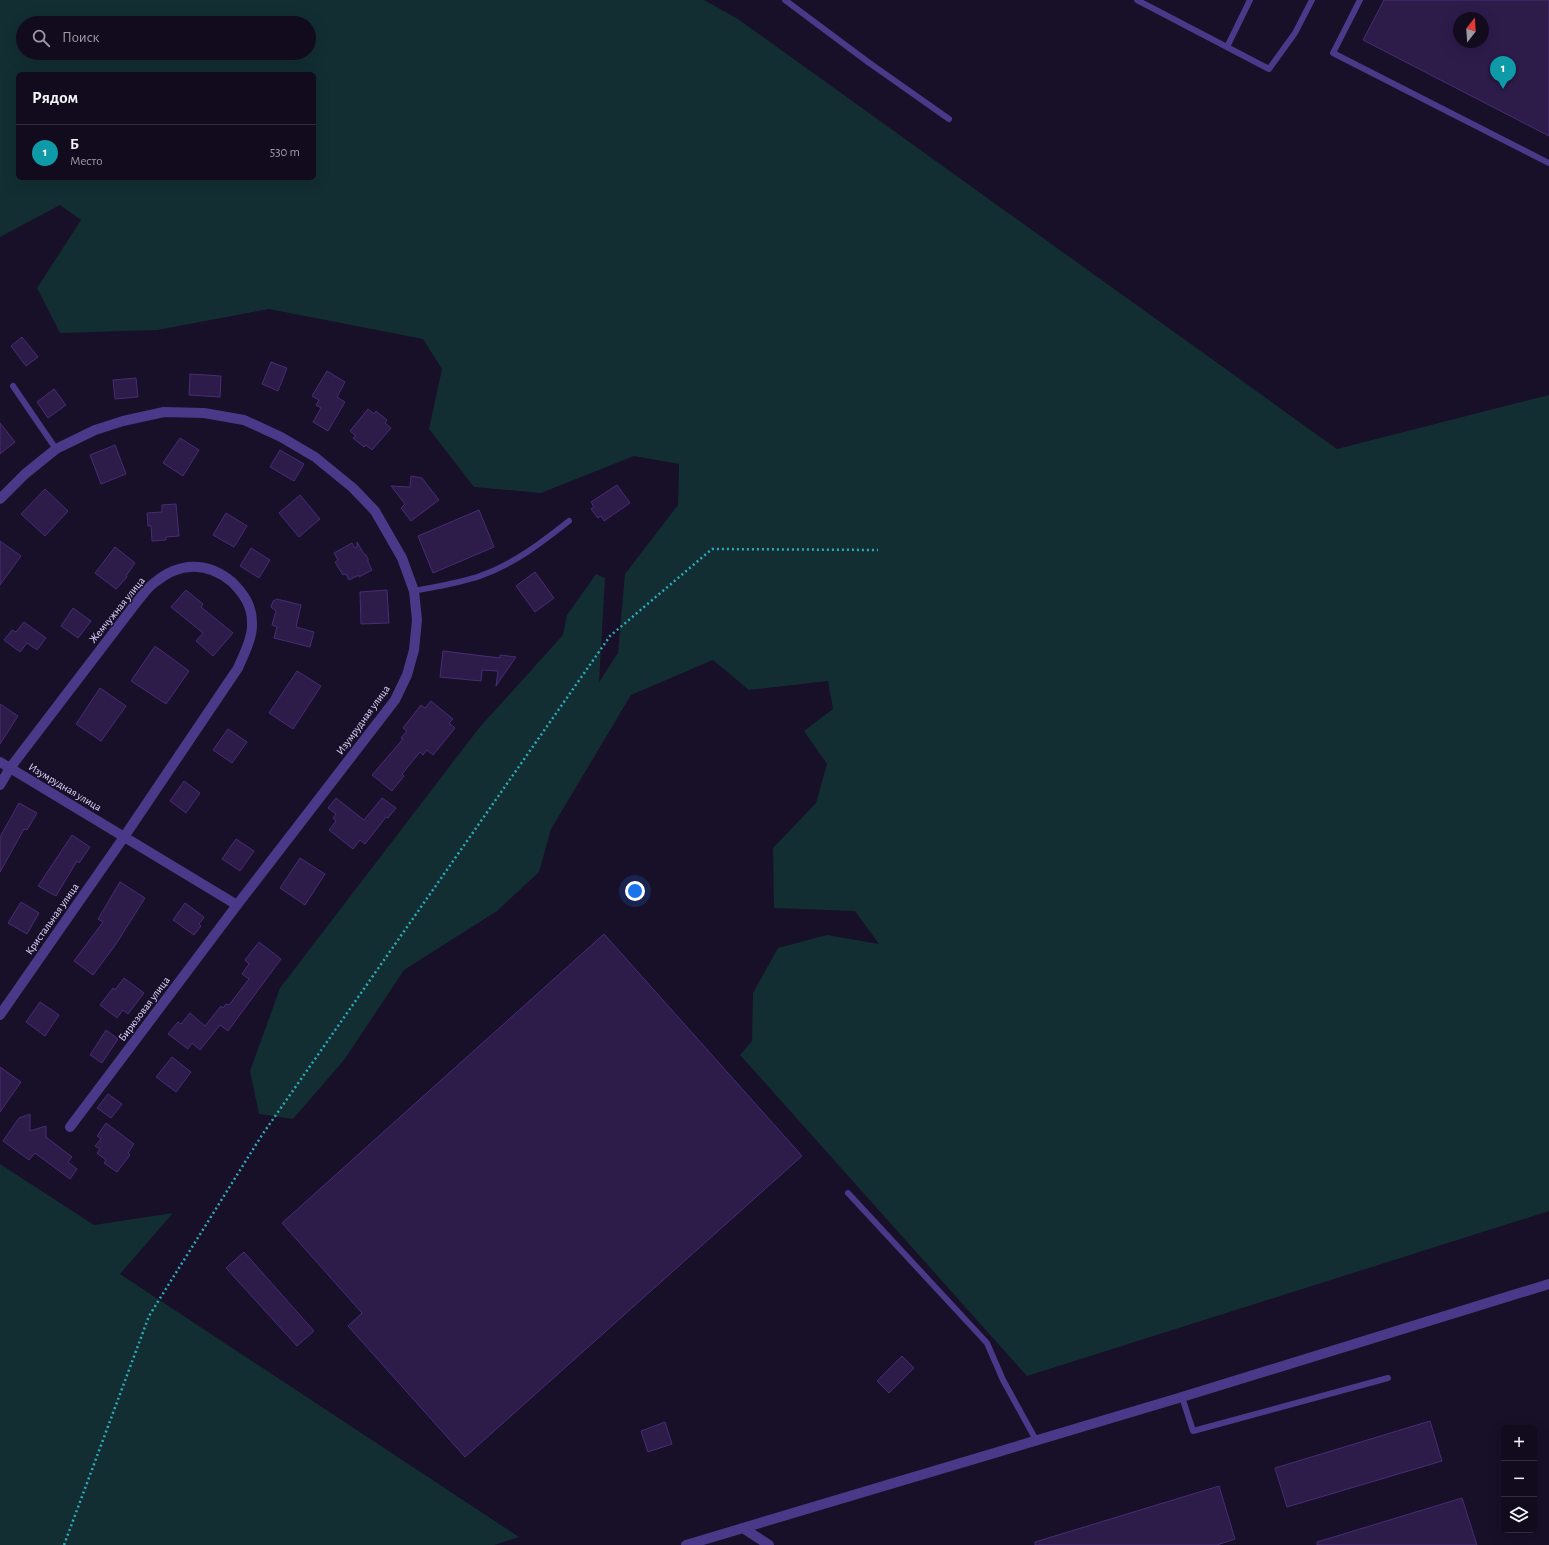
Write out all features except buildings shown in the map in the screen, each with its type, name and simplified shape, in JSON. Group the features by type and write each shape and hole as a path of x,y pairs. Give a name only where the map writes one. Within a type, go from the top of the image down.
{"street":[{"name":"Изумрудная улица","path":"0,499 25,474 56,449 95,430 122,421 164,412 204,413 244,420 281,437 315,457 353,488 375,511 402,558 414,591 417,620 414,650 407,675 394,700 236,905 0,762"},
{"name":"Жемчужная улица","path":"0,785 10,768 136,603 154,583 169,573 188,566 206,567 225,576 238,588 248,602 252,622 247,646 238,668 124,837"},
{"name":"Кристальная улица","path":"0,1015 124,837"},
{"name":"Бирюзовая улица","path":"70,1127 236,905"},
{"path":"686,1545 1182,1397 1549,1284"},
{"path":"743,1528 769,1545"}],"lane":[{"path":"785,0 948,119"},
{"path":"1137,0 1269,68 1295,33 1312,0"},
{"path":"1227,47 1250,0"},
{"path":"1360,0 1333,53 1549,163"},
{"path":"13,386 56,449"},
{"path":"414,591 478,577 502,567 530,551 569,521"},
{"path":"848,1193 987,1344 1003,1380 1036,1440"},
{"path":"1182,1397 1193,1432 1388,1378"}],"path":[{"path":"64,1545 149,1316 262,1135 610,636 712,549 878,550"}],"green space":[{"path":"0,0 704,0 738,19 1337,449 1549,395 1549,1211 1027,1376 740,1055 752,1041 753,993 778,948 827,935 879,944 855,911 774,908 773,848 816,803 827,764 804,731 833,709 828,681 749,690 713,660 631,695 551,829 539,872 497,911 404,970 344,1060 293,1119 259,1114 250,1071 280,988 479,728 563,635 567,615 596,574 605,578 599,682 618,653 625,574 678,505 679,464 634,456 541,493 474,487 429,429 442,369 423,339 269,309 157,330 60,333 37,288 81,220 60,205 0,237"},
{"path":"0,1164 94,1225 173,1213 120,1274 519,1537 494,1545 0,1545"}],"place":[{"name":"Б","path":"1503,89"}]}
